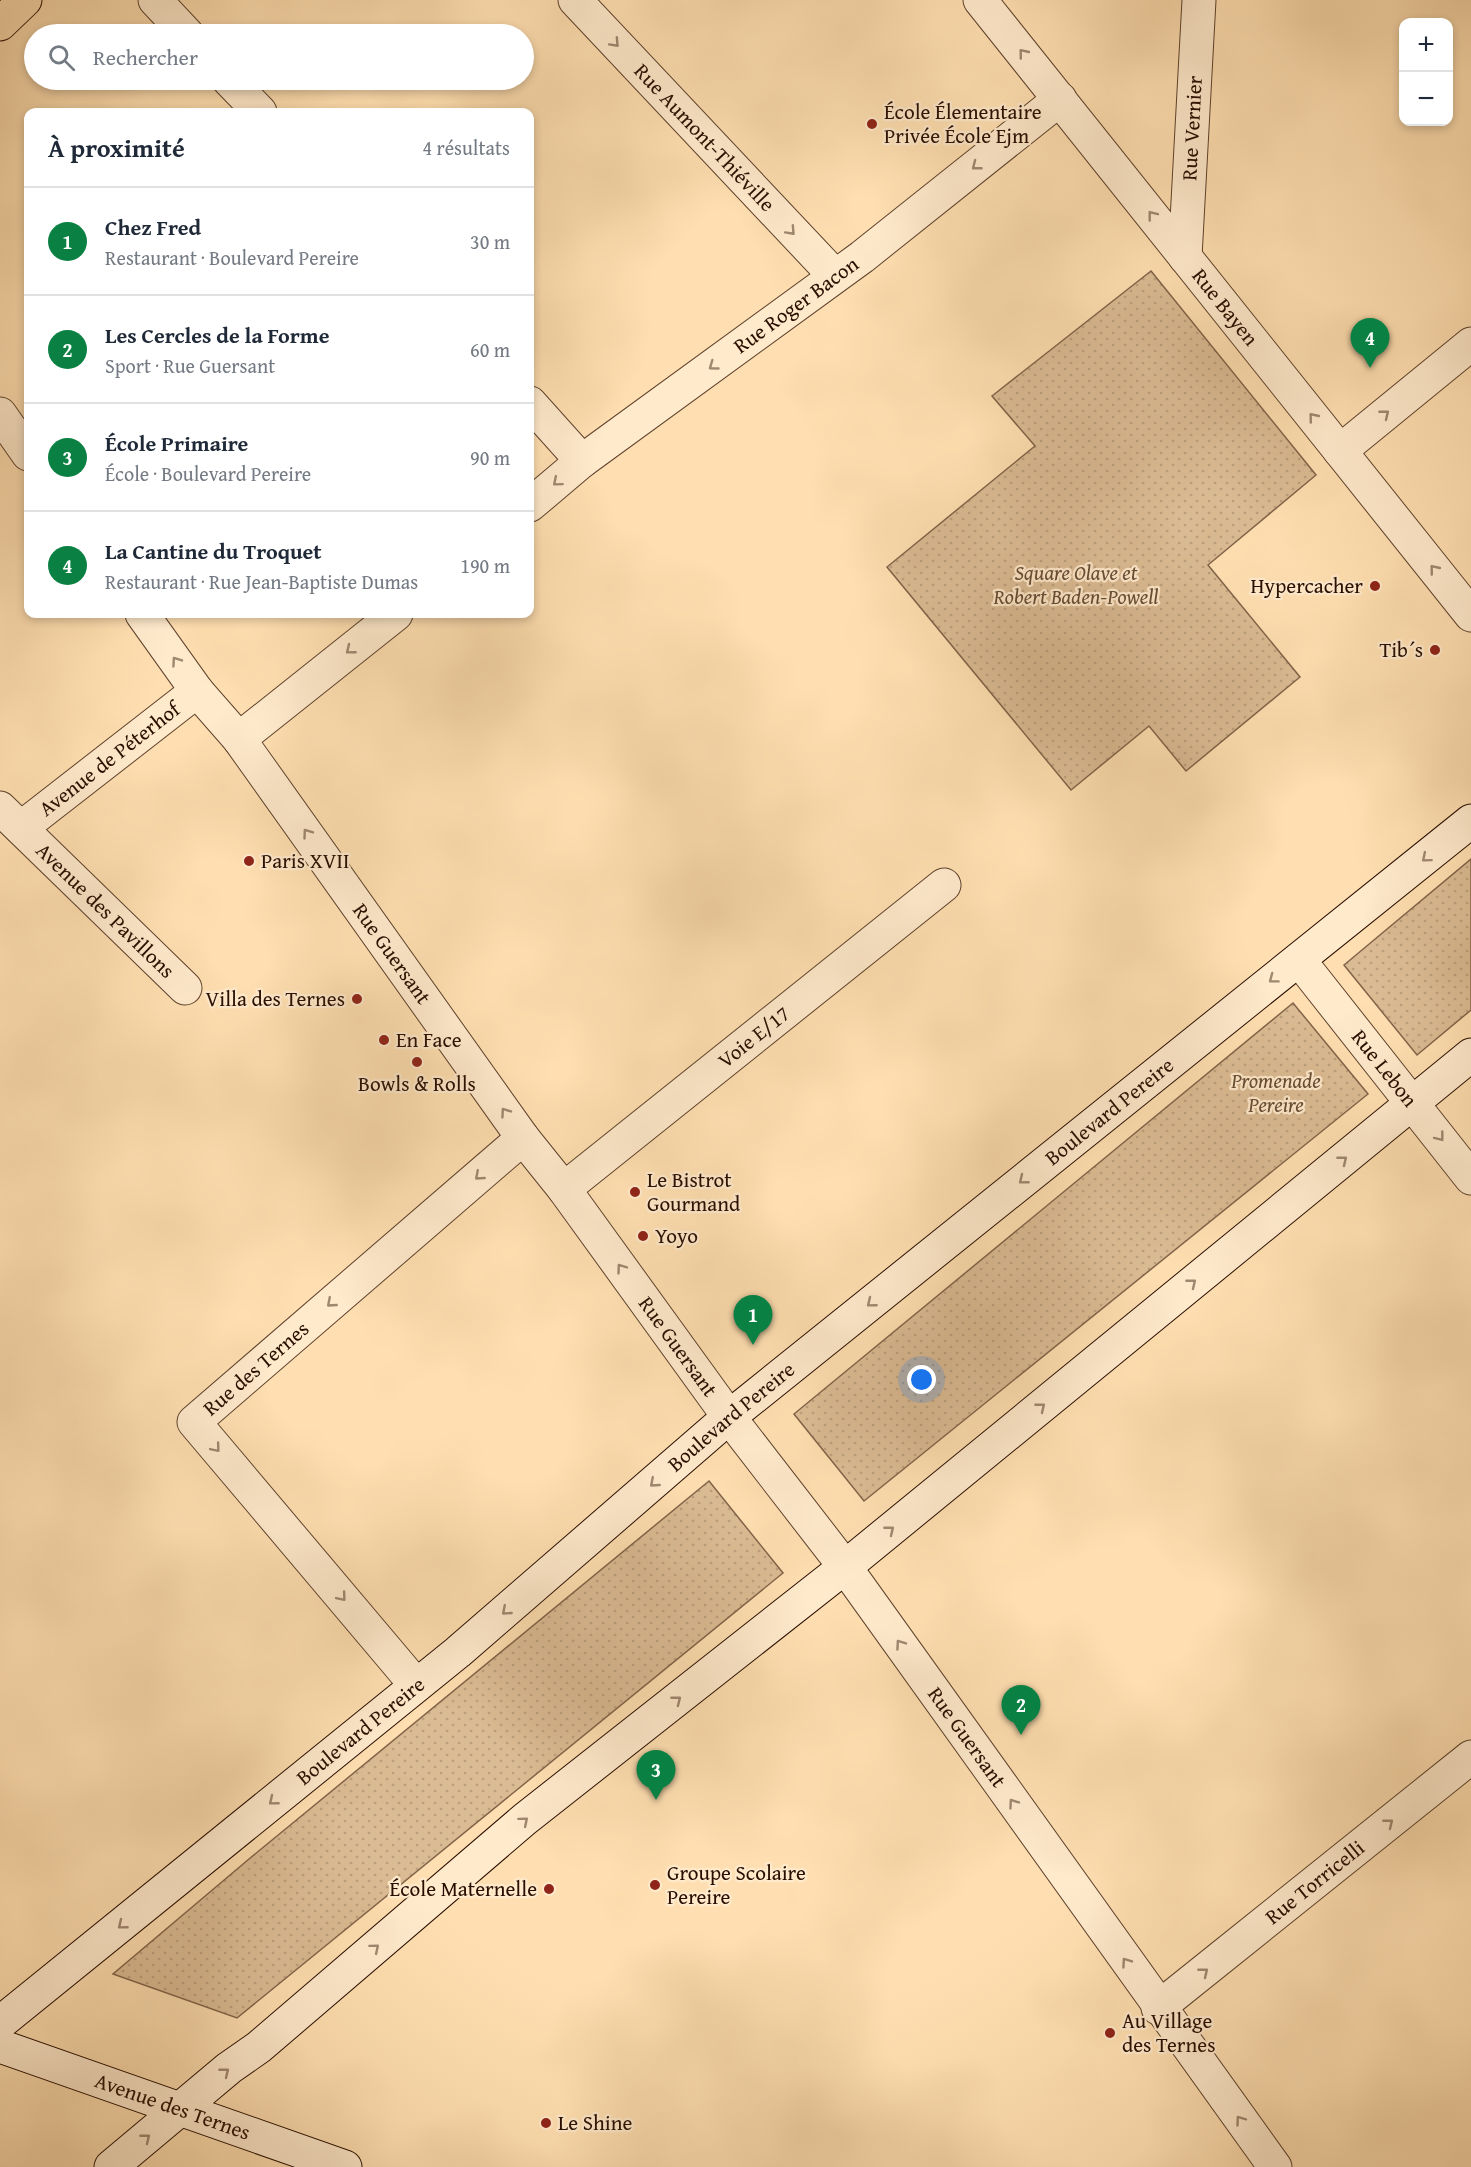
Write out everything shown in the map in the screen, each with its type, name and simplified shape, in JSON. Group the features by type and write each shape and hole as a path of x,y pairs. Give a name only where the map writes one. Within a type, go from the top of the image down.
{"main road":[{"path":"0,24 25,0"}],"street":[{"path":"155,0 178,24"},
{"name":"Rue Aumont-Thiéville","path":"575,0 835,276"},
{"name":"Rue Bayen","path":"980,0 1049,108 1185,257 1471,615"},
{"name":"Rue Vernier","path":"1185,257 1199,0"},
{"path":"239,90 256,108"},
{"name":"Rue Roger Bacon","path":"534,502 582,460 862,257 1049,108"},
{"path":"1340,451 1471,344"},
{"path":"534,407 582,460"},
{"path":"0,414 24,448"},
{"name":"Rue Guersant","path":"145,618 197,691 239,740 523,1138 564,1189 729,1417 845,1567 1158,2008 1275,2167"},
{"path":"239,740 391,618"},
{"name":"Avenue de Péterhof","path":"11,818 197,691"},
{"name":"Avenue des Pavillons","path":"11,818 185,988"},
{"name":"Boulevard Pereire","path":"0,2023 458,1652 729,1417 1471,821"},
{"name":"Voie E/17","path":"564,1189 944,885"},
{"name":"Rue Lebon","path":"1299,960 1471,1178"},
{"path":"111,2167 259,2047 525,1819 845,1567 1471,1055"},
{"name":"Rue des Ternes","path":"416,1685 194,1422 523,1138"},
{"name":"Rue Torricelli","path":"1158,2008 1471,1757"},
{"name":"Avenue des Ternes","path":"0,2046 345,2167"}],"green space":[{"name":"Square Olave et Robert Baden-Powell","path":"1151,271 1316,475 1208,565 1300,677 1186,771 1149,726 1071,790 887,567 1035,446 992,396"},
{"path":"1471,859 1471,1010 1417,1055 1344,965"},
{"name":"Promenade Pereire","path":"1293,1003 1368,1094 864,1501 794,1414"},
{"path":"709,1481 783,1573 237,2018 113,1974 249,1859"}],"place":[{"name":"École Élementaire Privée École Ejm","path":"872,124"},
{"name":"La Cantine du Troquet","path":"1370,368"},
{"name":"Hypercacher","path":"1375,586"},
{"name":"Tib´s","path":"1435,650"},
{"name":"Paris XVII","path":"249,861"},
{"name":"Villa des Ternes","path":"357,999"},
{"name":"En Face","path":"384,1040"},
{"name":"Bowls & Rolls","path":"417,1062"},
{"name":"Le Bistrot Gourmand","path":"635,1192"},
{"name":"Yoyo","path":"643,1236"},
{"name":"Chez Fred","path":"753,1345"},
{"name":"Les Cercles de la Forme","path":"1021,1735"},
{"name":"École Primaire","path":"656,1800"},
{"name":"Groupe Scolaire Pereire","path":"655,1885"},
{"name":"École Maternelle","path":"549,1889"},
{"name":"Au Village des Ternes","path":"1110,2033"},
{"name":"Le Shine","path":"546,2123"}]}
